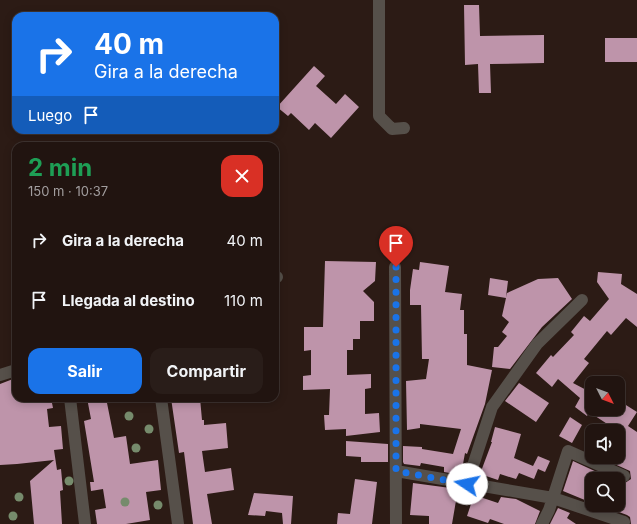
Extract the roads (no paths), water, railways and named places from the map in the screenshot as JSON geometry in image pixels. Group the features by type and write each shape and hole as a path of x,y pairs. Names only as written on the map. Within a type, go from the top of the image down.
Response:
{"street":[{"path":"379,0 379,116 392,129 404,128"},
{"path":"396,267 396,524"},
{"path":"467,484 492,407 537,344 582,300"},
{"path":"0,375 12,371"},
{"path":"70,402 85,524"},
{"path":"162,402 178,524"},
{"path":"542,524 549,510 568,451 615,472"},
{"path":"396,471 553,498 624,522"}]}
